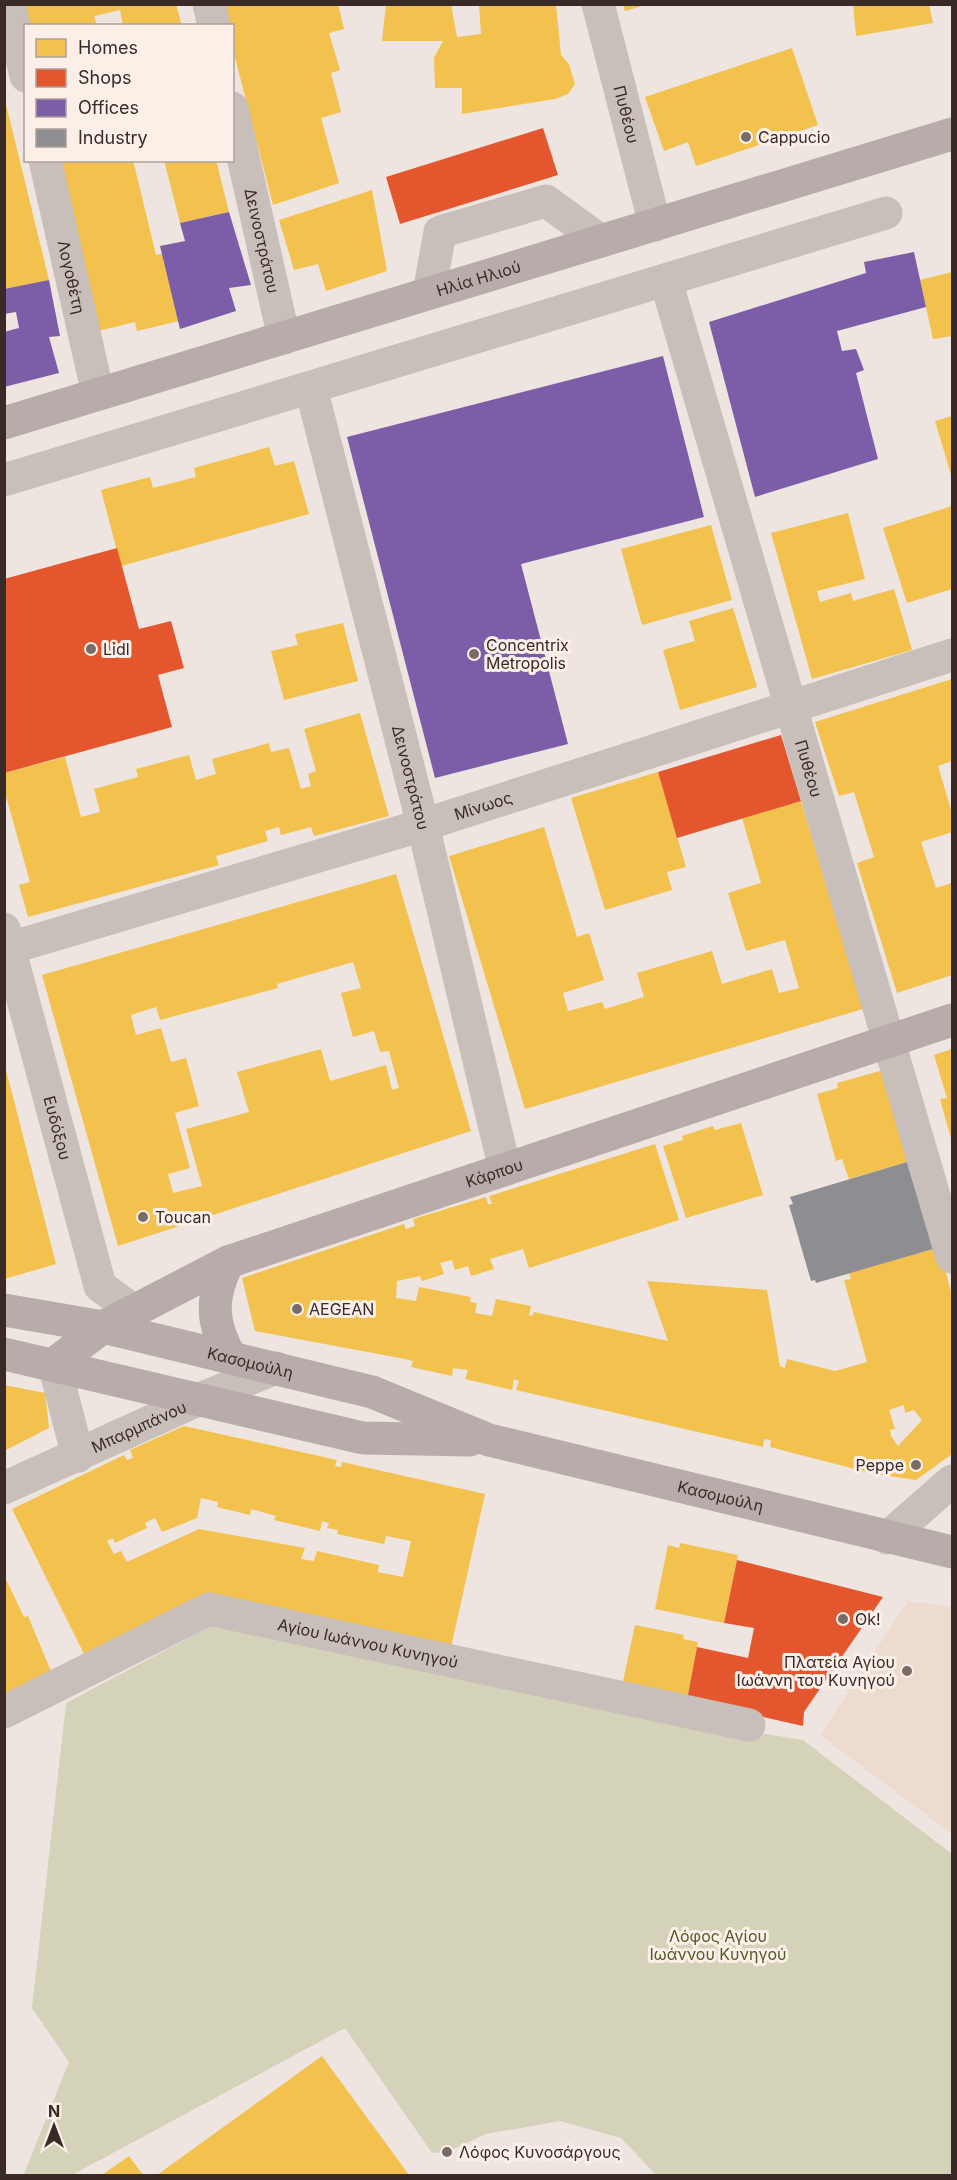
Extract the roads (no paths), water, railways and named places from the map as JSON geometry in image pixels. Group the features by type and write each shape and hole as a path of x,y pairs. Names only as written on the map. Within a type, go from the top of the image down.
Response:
{"main road":[{"name":"Ηλία Ηλιού","path":"4,423 952,134"},
{"name":"Κάρπου","path":"54,1365 103,1327 228,1262 952,1020"},
{"path":"228,1262 218,1283 214,1308 219,1337 231,1358"},
{"name":"Κασομούλη","path":"4,1310 103,1327 372,1392 489,1440 952,1552"},
{"name":"Κασομούλη","path":"4,1354 363,1438 489,1440"}],"street":[{"path":"9,4 24,67"},
{"path":"209,4 214,24"},
{"name":"Πυθέου","path":"598,4 656,225"},
{"name":"Δεινοστράτου","path":"234,117 284,338"},
{"name":"Λογοθέτη","path":"45,162 98,394"},
{"path":"429,293 440,232 546,201 602,241"},
{"path":"4,480 886,213"},
{"name":"Πυθέου","path":"666,280 952,1257"},
{"name":"Δεινοστράτου","path":"311,388 423,825 505,1170"},
{"name":"Μίνωος","path":"7,938 423,825 790,705 952,655"},
{"name":"Ευδόξου","path":"7,938 100,1286 134,1311"},
{"path":"54,1365 78,1456"},
{"name":"Μπαρμπάνου","path":"4,1488 200,1399 276,1368"},
{"path":"887,1538 952,1481"},
{"name":"Αγίου Ιωάννου Κυνηγού","path":"4,1712 209,1609 749,1725"}],"place":[{"name":"Cappucio","path":"746,137"},
{"name":"Lidl","path":"91,649"},
{"name":"Concentrix Metropolis","path":"474,654"},
{"name":"Toucan","path":"143,1217"},
{"name":"AEGEAN","path":"297,1309"},
{"name":"Peppe","path":"916,1465"},
{"name":"Ok!","path":"843,1619"},
{"name":"Πλατεία Αγίου Ιωάννη του Κυνηγού","path":"907,1671"},
{"name":"Λόφος Κυνοσάργους","path":"447,2152"}],"park label":[{"name":"Λόφος Αγίου Ιωάννου Κυνηγού","path":"718,1945"}]}
